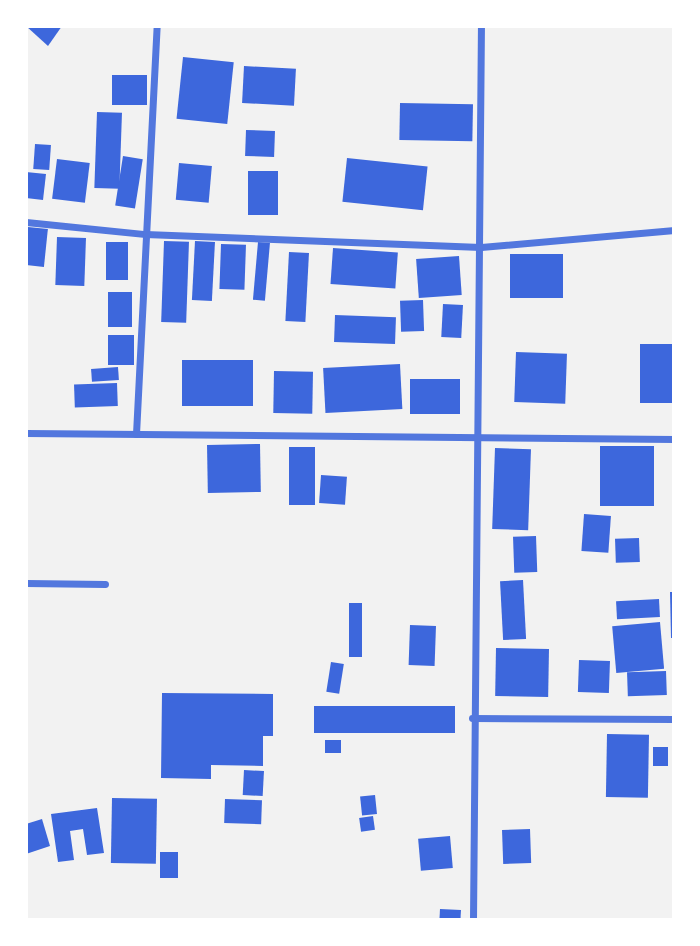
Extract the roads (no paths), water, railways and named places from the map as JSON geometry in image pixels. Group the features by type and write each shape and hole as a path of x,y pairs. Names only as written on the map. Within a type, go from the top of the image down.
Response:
{"street":[{"path":"136,434 157,26"},
{"path":"473,920 472,718 479,438 481,26"},
{"path":"26,222 145,234 481,247 674,230"},
{"path":"26,433 674,439"},
{"path":"26,583 105,584"},
{"path":"472,718 674,719"}]}
